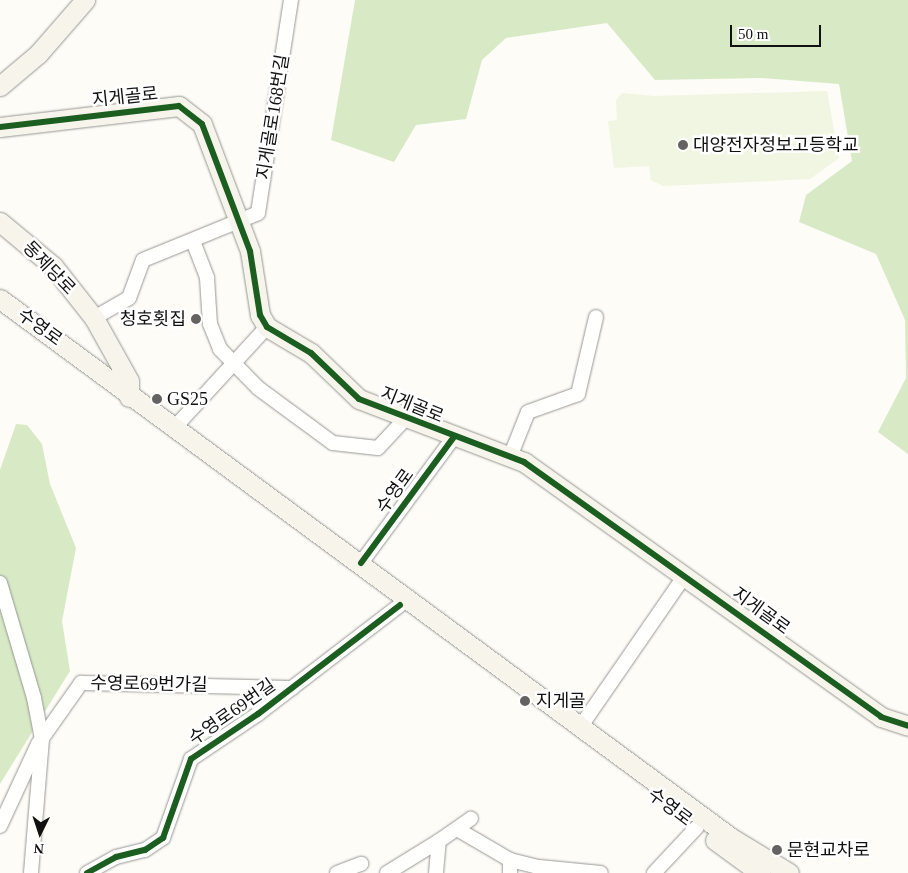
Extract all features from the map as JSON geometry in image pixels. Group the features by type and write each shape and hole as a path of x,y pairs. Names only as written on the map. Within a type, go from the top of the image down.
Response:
{"main road":[{"path":"0,86 38,54 85,0"},
{"name":"지게골로","path":"0,127 178,106 202,124 250,251 260,316 267,327 311,352 359,400 454,438 524,462 685,575 881,717 908,726"},
{"name":"동제당로","path":"0,222 53,266 94,318 129,380 129,398"},
{"name":"수영로","path":"0,299 400,605 760,873"},
{"name":"수영로","path":"0,313 129,398 176,426 730,837 789,873"}],"street":[{"name":"지게골로168번길","path":"239,222 258,213 291,0"},
{"path":"94,318 129,298 143,260 239,222"},
{"name":"지게골로","path":"193,241 207,278 210,324 220,349 258,388 333,443 378,448 404,419"},
{"path":"510,457 528,412 578,394 596,316"},
{"path":"176,426 267,327"},
{"name":"수영로","path":"361,563 454,438"},
{"path":"581,726 685,575"},
{"path":"0,583 34,698 42,739 32,873"},
{"name":"수영로69번길","path":"87,873 116,857 145,850 163,838 192,759 292,688 400,605"},
{"name":"수영로69번가길","path":"0,826 42,739 81,682 292,688"},
{"path":"387,872 439,841 471,819"},
{"path":"654,873 697,827"},
{"path":"456,829 510,866 600,873"},
{"path":"436,873 439,841"},
{"path":"337,873 361,864"}],"green space":[{"path":"355,0 908,0 908,454 878,432 906,378 905,320 876,254 799,222 806,195 852,161 839,84 761,78 655,80 607,23 506,38 482,60 466,119 416,125 394,162 331,140"},
{"path":"827,91 839,158 810,179 663,186 651,180 649,166 614,168 608,121 617,120 616,100 622,93 654,96"},
{"path":"16,424 27,425 42,444 50,484 76,548 62,621 70,671 0,784 0,470"}],"cycle path":[{"path":"0,127 179,106 202,124 250,251 260,315 267,327 311,353 359,399 524,462 881,717 908,726"},
{"path":"361,563 454,437"},
{"path":"87,873 116,857 145,850 163,838 191,759 258,714 400,605"}],"place":[{"name":"대양전자정보고등학교","path":"683,145"},
{"name":"청호횟집","path":"196,319"},
{"name":"GS25","path":"157,399"},
{"name":"지게골","path":"525,701"},
{"name":"문현교차로","path":"777,850"}]}
